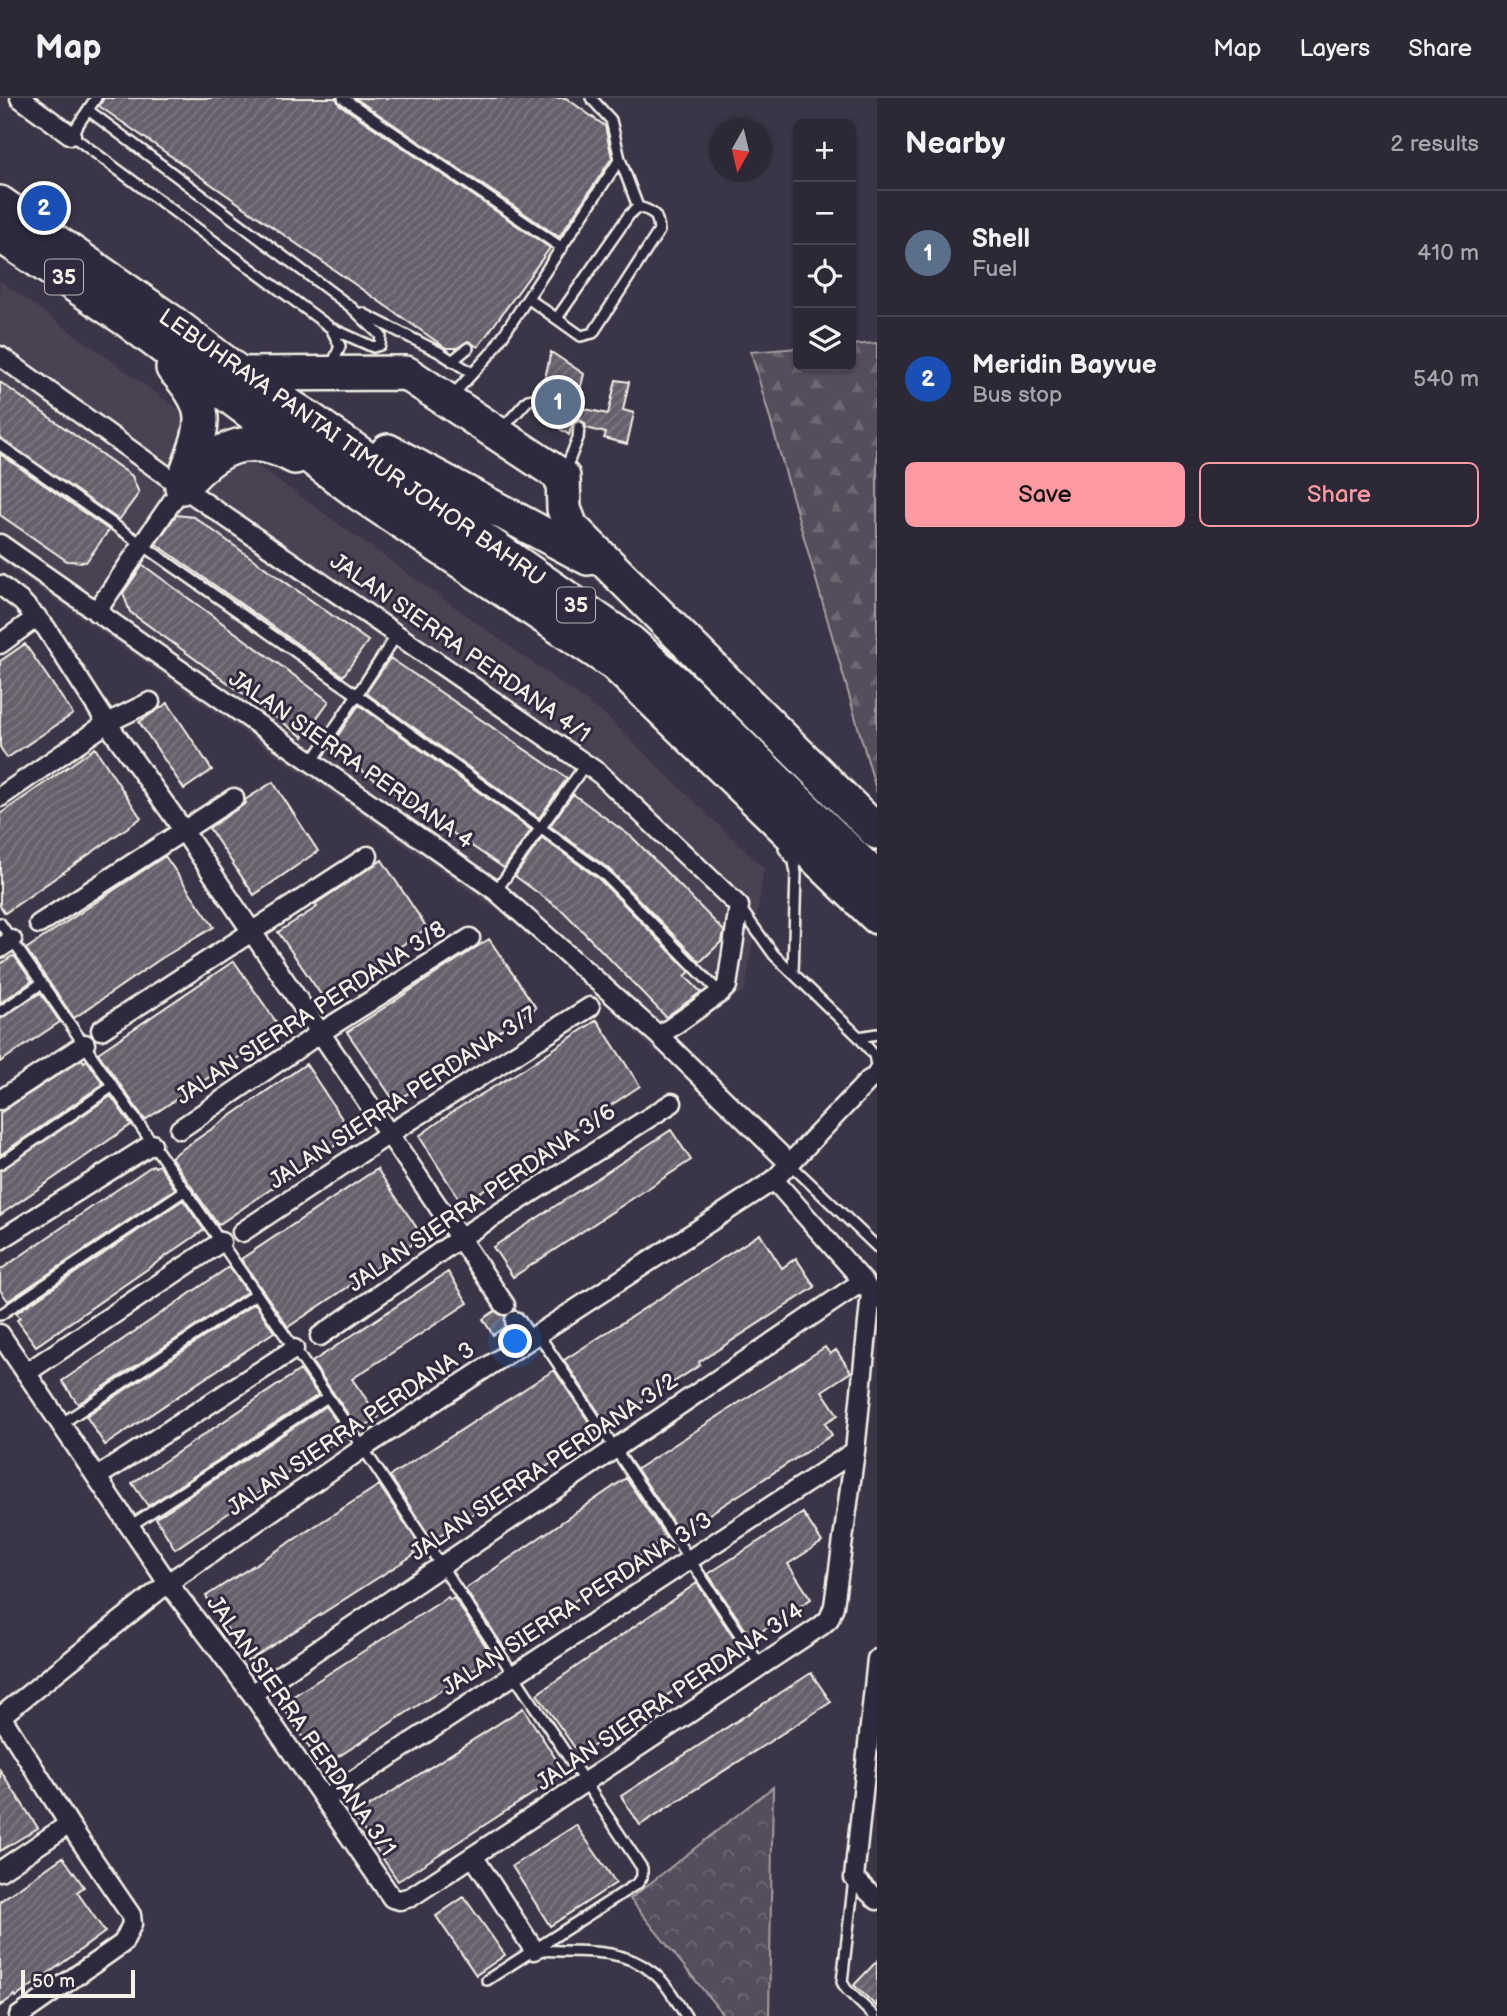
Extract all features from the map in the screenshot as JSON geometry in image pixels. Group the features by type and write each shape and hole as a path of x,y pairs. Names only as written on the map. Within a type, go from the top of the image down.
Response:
{"highway":[{"name":"LEBUHRAYA PANTAI TIMUR JOHOR BAHRU","path":"0,203 169,320 240,374 310,419 630,642 682,688 877,879"},
{"name":"LEBUHRAYA PANTAI TIMUR JOHOR BAHRU","path":"0,234 127,320 360,494 615,664 733,785 877,917"},
{"path":"127,320 189,384 199,402 202,425 182,486"},
{"path":"240,374 405,373 563,477 564,509 568,524 877,832"},
{"path":"240,374 536,528 618,575"},
{"path":"182,486 213,456 243,445 259,444 282,450 360,494"}],"street":[{"path":"29,101 71,135"},
{"name":"JALAN SIERRA PERDANA 4/1","path":"0,356 616,788 739,906"},
{"path":"96,611 182,486"},
{"name":"JALAN SIERRA PERDANA 4","path":"0,544 496,891 659,1036 790,1164"},
{"path":"0,585 22,602 46,628 107,723 184,831 505,1305"},
{"path":"0,644 37,617"},
{"path":"0,797 107,723 150,702"},
{"path":"40,924 234,798"},
{"path":"101,1030 368,856"},
{"path":"659,1036 719,993 729,981 739,906"},
{"name":"JALAN SIERRA PERDANA 3/8","path":"180,1129 320,1032 470,938"},
{"name":"JALAN SIERRA PERDANA 3/7","path":"242,1232 389,1134 590,1007"},
{"path":"0,1100 85,1044"},
{"name":"JALAN SIERRA PERDANA 3","path":"0,1716 169,1583 363,1448 774,1180 873,1078"},
{"name":"JALAN SIERRA PERDANA 3/6","path":"320,1336 460,1238 672,1102"},
{"path":"0,1240 152,1144"},
{"path":"774,1180 863,1281"},
{"path":"26,1373 221,1242"},
{"name":"JALAN SIERRA PERDANA 3/2","path":"251,1694 863,1281"},
{"name":"JALAN SIERRA PERDANA 3/4","path":"392,1898 400,1900 411,1896 586,1783 828,1619 834,1606 871,1304 871,1293 863,1281"},
{"path":"515,1321 533,1337"},
{"name":"JALAN SIERRA PERDANA 3/1","path":"0,1334 169,1583 251,1694 392,1898"},
{"path":"97,1477 294,1349"},
{"name":"JALAN SIERRA PERDANA 3/3","path":"325,1799 855,1451"},
{"path":"877,1659 871,1781 855,1878 877,1900"},
{"path":"0,1716 69,1825 131,1915 130,1931 124,1943 19,2016"},
{"path":"0,1871 69,1825"},
{"path":"473,1856 534,1950"}],"lane":[{"path":"88,110 351,307 381,336 380,345 373,347 331,328 71,135 96,98"},
{"path":"343,98 562,248"},
{"path":"591,98 611,120 638,207"},
{"path":"448,401 492,352 621,159"},
{"path":"528,299 581,336 593,332 659,231 658,218 651,210 638,207"},
{"path":"557,318 629,215 638,207"},
{"path":"351,307 472,373"},
{"path":"327,373 335,362 340,346 331,328"},
{"path":"452,361 468,348"},
{"path":"498,434 528,400 541,398"},
{"path":"563,477 578,439 579,427"},
{"path":"0,445 357,695 604,874 719,993"},
{"path":"312,762 397,635"},
{"path":"496,891 585,765"},
{"path":"781,846 790,855 795,868 793,973"},
{"path":"739,906 774,955 859,1037 874,1055 876,1061 873,1078"},
{"path":"0,923 6,944 42,983 85,1044 326,1398 363,1448 642,1868 642,1877 638,1883 487,1980"},
{"path":"0,1013 42,983"},
{"path":"859,1037 877,1034"},
{"path":"0,1164 113,1086"},
{"path":"790,1164 877,1247"},
{"path":"0,1315 184,1191"},
{"path":"61,1424 256,1294"},
{"path":"533,1337 615,1448 761,1666"},
{"path":"130,1526 326,1398"},
{"path":"855,1878 842,1982 874,2016"},
{"path":"534,1950 593,1951 611,1953 634,1961 653,1972 671,1992 686,2016"}],"shaded area":[{"path":"0,281 605,715 764,869 745,990 656,1053 538,939 0,561"}],"green space":[{"path":"877,343 877,793 751,352 793,348 793,371 856,371 856,345"},
{"path":"773,1787 769,2016 724,2016 630,1899"}],"building":[{"path":"104,98 336,98 339,104 550,248 478,347 468,341 457,348 446,348 99,106"},
{"path":"355,98 566,98 605,126 612,158 559,237"},
{"path":"551,352 584,374 576,407 608,414 616,380 629,382 623,410 634,413 627,444 604,438 606,433 586,428 585,423 580,420 572,425 569,435 537,413 539,405 548,400 547,394 542,391"},
{"path":"0,382 132,476 139,493 119,520 0,438"},
{"path":"0,454 109,530 86,562 67,561 0,515"},
{"path":"176,515 194,517 368,641 343,676 156,544"},
{"path":"143,565 329,701 303,737 130,612 123,593"},
{"path":"25,644 73,714 7,758 0,747 0,661"},
{"path":"390,658 567,778 539,818 366,693"},
{"path":"168,703 212,770 184,789 139,722"},
{"path":"359,705 531,830 504,868 329,748"},
{"path":"95,748 141,818 5,913 0,906 0,814"},
{"path":"273,782 318,851 254,895 209,828"},
{"path":"573,794 633,838 724,931 722,941 700,962 609,869 550,826"},
{"path":"542,838 599,879 690,972 685,976 701,992 666,1017 564,912 515,876"},
{"path":"165,856 214,927 162,958 74,1018 26,949"},
{"path":"382,860 427,928 324,999 278,932"},
{"path":"489,939 536,1008 460,1055 462,1057 395,1102 347,1032"},
{"path":"12,956 32,981 0,1003 0,964"},
{"path":"234,961 281,1029 145,1120 98,1053"},
{"path":"40,993 60,1022 0,1062 0,1019"},
{"path":"597,1020 640,1086 462,1204 419,1136 455,1110"},
{"path":"82,1059 84,1062 87,1060 103,1084 0,1155 0,1113"},
{"path":"306,1064 352,1134 218,1225 171,1157"},
{"path":"111,1096 131,1125 0,1215 0,1171"},
{"path":"671,1130 691,1160 513,1277 493,1247"},
{"path":"153,1165 159,1165 175,1189 8,1301 0,1290 0,1270"},
{"path":"377,1169 423,1237 288,1327 241,1259"},
{"path":"183,1200 204,1230 36,1346 17,1320 20,1318 16,1313"},
{"path":"760,1234 782,1268 796,1258 815,1287 607,1425 564,1360"},
{"path":"229,1267 247,1292 78,1404 62,1381"},
{"path":"448,1272 468,1303 352,1379 379,1417 359,1430 312,1362"},
{"path":"255,1303 274,1332 105,1445 86,1416"},
{"path":"495,1311 505,1316 505,1327 493,1335 483,1319"},
{"path":"825,1347 830,1354 836,1350 851,1372 822,1391 838,1415 825,1423 832,1435 680,1533 637,1469"},
{"path":"300,1370 318,1395 148,1506 132,1483"},
{"path":"554,1370 597,1434 432,1540 390,1476"},
{"path":"326,1406 345,1435 175,1549 156,1518"},
{"path":"626,1478 666,1538 505,1649 465,1589"},
{"path":"379,1485 421,1547 415,1554 248,1661 206,1596"},
{"path":"803,1513 822,1542 788,1564 811,1599 751,1638 708,1574"},
{"path":"697,1583 739,1646 580,1755 537,1694"},
{"path":"448,1597 450,1600 454,1598 493,1657 322,1767 281,1704"},
{"path":"811,1673 831,1702 640,1825 621,1796"},
{"path":"523,1708 565,1773 398,1881 354,1816"},
{"path":"0,1770 38,1828 0,1851"},
{"path":"576,1825 616,1883 550,1926 512,1866"},
{"path":"63,1857 84,1887 77,1892 105,1932 0,2006 0,1901"},
{"path":"464,1897 505,1955 476,1975 436,1916"},
{"path":"877,1961 877,2007 854,1985"}],"place":[{"name":"Meridin Bayvue","path":"44,208"},
{"name":"Shell","path":"558,402"}]}
